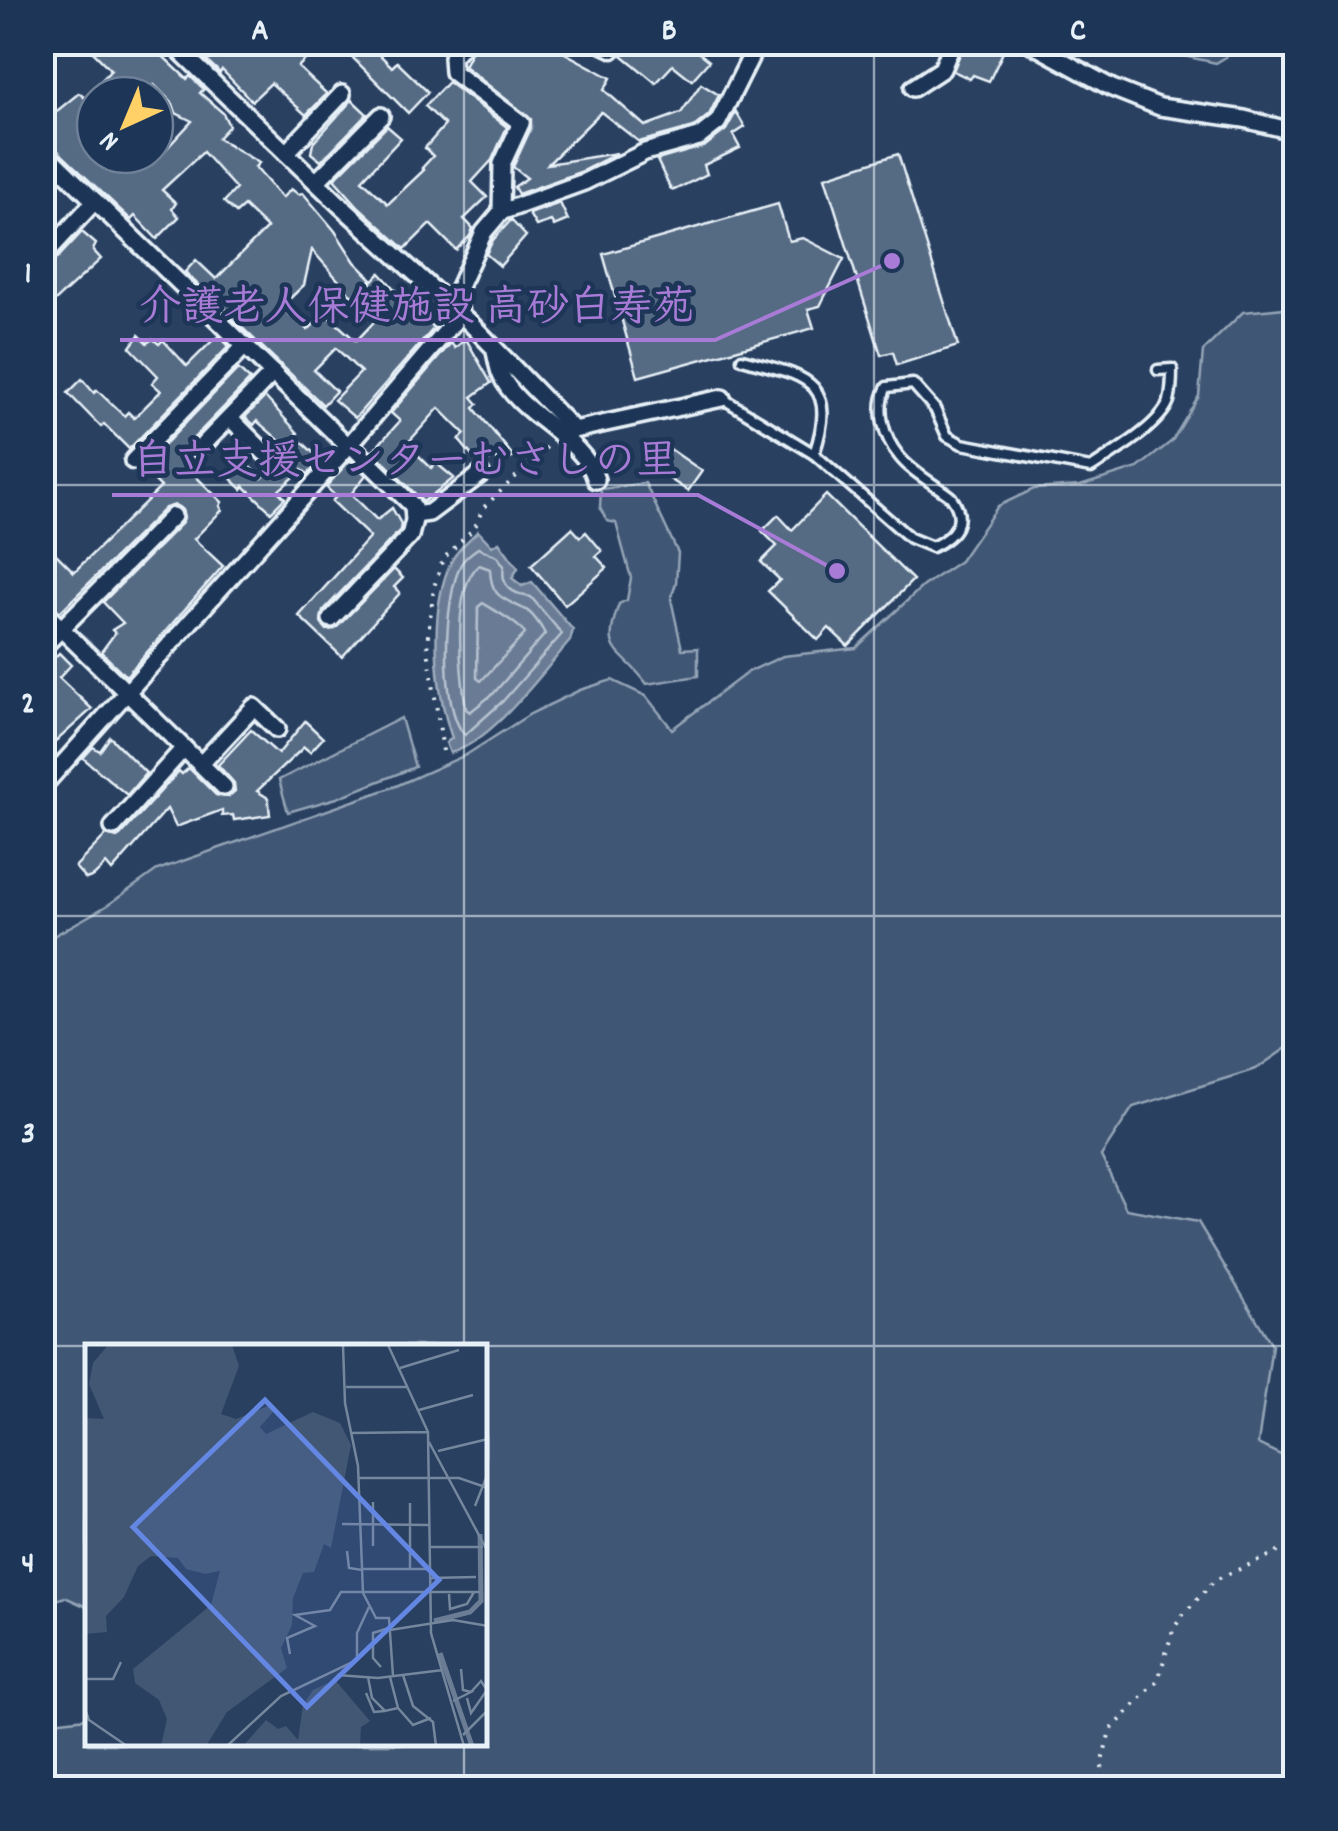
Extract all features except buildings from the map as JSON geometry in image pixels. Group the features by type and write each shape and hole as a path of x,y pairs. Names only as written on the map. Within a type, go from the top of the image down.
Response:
{"street":[{"path":"171,42 494,348 574,430 722,398"},
{"path":"465,42 452,57 454,72 521,123 502,164 501,212"},
{"path":"42,786 349,445 459,316 459,286 484,232 501,212 584,182 645,152 699,137 718,122 758,42"},
{"path":"913,88 942,68 952,42"},
{"path":"1031,43 1112,88 1160,108 1244,119 1296,132"},
{"path":"286,153 342,94"},
{"path":"316,182 382,116"},
{"path":"44,154 413,506 410,536 331,619"},
{"path":"42,258 95,201"},
{"path":"132,461 244,346"},
{"path":"494,348 502,378 592,466 596,480"},
{"path":"199,450 273,374"},
{"path":"230,418 265,453"},
{"path":"414,515 429,513 481,474"},
{"path":"42,648 172,516"},
{"path":"42,610 224,787"},
{"path":"201,764 254,707 277,729"},
{"path":"113,827 184,748"}],"lane":[{"path":"590,42 613,53 625,42"},
{"path":"742,359 804,377 815,386 824,425 814,454"},
{"path":"722,398 814,454 910,538 932,547 957,530 958,505 899,457 880,415 886,387 913,384 935,409 947,436 962,444 1091,468 1164,411 1170,397 1172,369 1158,370"}],"path":[{"path":"442,751 427,644 434,587 444,559 475,526 483,508 561,435"},
{"path":"1111,1788 1101,1765 1110,1730 1158,1680 1173,1630 1182,1616 1215,1580 1296,1544"}],"shaded area":[{"path":"1123,43 1249,43 1216,63"},
{"path":"1295,307 1295,1042 1256,1069 1133,1107 1101,1156 1126,1209 1198,1222 1272,1345 1258,1444 1295,1462 1295,1788 43,1788 43,1723 85,1718 85,1746 488,1746 488,1344 85,1344 85,1606 65,1597 43,1604 43,942 108,905 157,870 396,786 466,755 530,714 580,690 612,680 646,696 672,729 748,672 783,656 856,648 923,586 960,561 998,506 1034,489 1080,486 1138,468 1172,441 1199,396 1203,351 1243,312"},
{"path":"645,483 678,553 671,599 682,649 698,648 698,676 647,684 612,642 619,604 627,600 631,578 616,523 607,521 600,508 601,489"},
{"path":"401,718 415,767 337,798 288,812 279,780"}],"water":[{"path":"478,531 492,546 499,542 518,568 512,578 522,586 532,582 573,630 570,641 499,721 450,753 446,743 452,738 438,673 439,601 452,560"}],"place":[{"name":"介護老人保健施設 高砂白寿苑","path":"892,261"},
{"name":"自立支援センターむさしの里","path":"837,571"}]}
